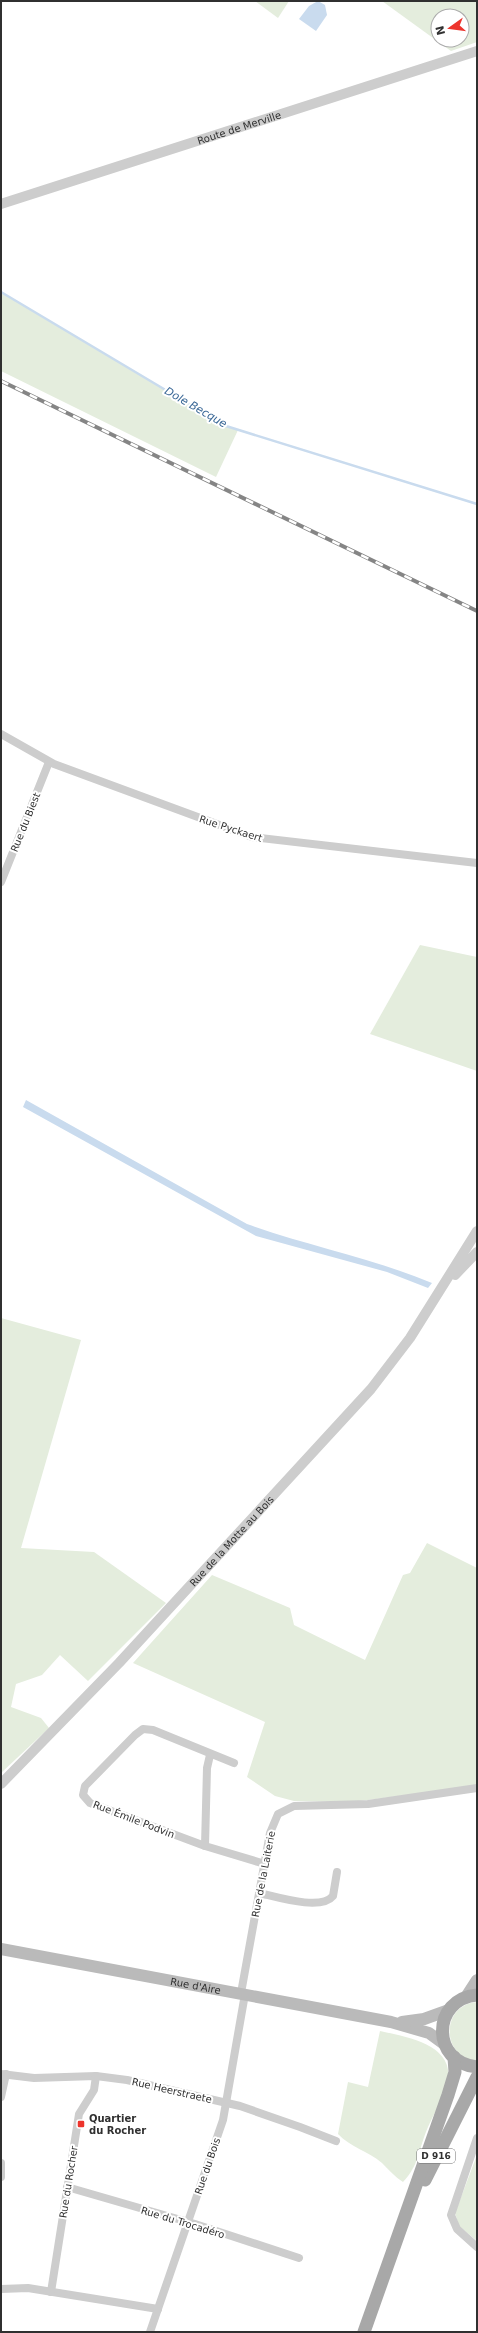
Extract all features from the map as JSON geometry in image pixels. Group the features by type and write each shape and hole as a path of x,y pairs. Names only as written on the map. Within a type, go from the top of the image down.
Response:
{"main road":[{"name":"Rue d'Aire","path":"1,1949 391,2022 429,2033 444,2044"},
{"path":"477,1980 472,1996 458,2001 449,2010 442,2026 444,2044 454,2057 465,2064 477,2067"},
{"name":"Rue d'Aire","path":"391,2022 424,2019 449,2010"},
{"name":"D 916","path":"364,2332 452,2082 455,2069 454,2057"},
{"name":"D 916","path":"399,2236 418,2192 477,2077"}],"street":[{"name":"Route de Merville","path":"1,204 477,51"},
{"name":"Rue Pyckaert","path":"1,734 50,762 252,836 477,863"},
{"name":"Rue du Biest","path":"2,879 50,762"},
{"name":"Rue de la Motte au Bois","path":"1,1784 124,1658 359,1402 406,1343 445,1285 477,1231"},
{"name":"Rue de la Motte au Bois","path":"445,1285 477,1252"},
{"name":"Rue Émile Podvin","path":"234,1763 210,1755 153,1730 143,1730 135,1735 86,1786 83,1792 84,1797 90,1803 205,1846 265,1864"},
{"path":"205,1846 207,1768 210,1755"},
{"name":"Rue de la Laiterie","path":"243,1994 265,1864 274,1822 278,1814 289,1807 309,1805 368,1804 477,1788"},
{"path":"260,1894 311,1903 322,1903 333,1896 337,1872"},
{"name":"Rue du Bois","path":"150,2332 222,2124 243,1994"},
{"path":"1,2097 3,2074"},
{"name":"Rue Heerstraete","path":"3,2074 40,2078 96,2076 127,2080 226,2103 294,2124 336,2142"},
{"name":"Rue du Rocher","path":"51,2292 79,2114 94,2090 96,2076"},
{"path":"477,2138 451,2215 457,2230 477,2247"},
{"path":"1,2163 1,2177"},
{"name":"Rue du Trocadéro","path":"67,2187 188,2222 299,2258"},
{"path":"1,2289 23,2288 158,2309"}],"green space":[{"path":"255,1 289,1 278,18"},
{"path":"382,1 477,1 477,42 470,44 470,8 430,8 430,36"},
{"path":"447,48 460,48 451,51"},
{"path":"1,292 226,426 238,430 216,477 1,371"},
{"path":"420,945 477,957 477,1071 370,1034"},
{"path":"1,1318 81,1340 21,1548 94,1552 166,1603 88,1681 60,1655 42,1675 16,1684 11,1707 41,1718 49,1728 1,1773"},
{"path":"427,1543 477,1568 477,1786 352,1802 294,1801 275,1796 247,1777 265,1722 133,1663 212,1575 290,1608 294,1625 365,1660 403,1575 410,1573"},
{"path":"477,2002 477,2061 465,2058 457,2051 451,2042 450,2032 451,2021 456,2012 465,2005"},
{"path":"380,2031 419,2041 430,2047 440,2054 446,2064 448,2076 445,2091 428,2127 416,2163 403,2182 377,2159 348,2142 338,2134 348,2082 368,2087"},
{"path":"477,2155 477,2241 459,2226 455,2213"}],"water":[{"path":"318,1 325,5 327,15 316,31 299,19 309,6"},
{"path":"26,1100 247,1224 386,1266 432,1283 428,1288 387,1272 256,1236 23,1107"}],"waterway":[{"name":"Dole Becque","path":"1,292 226,426 477,504"}],"railway":[{"path":"1,381 477,611"}],"place":[{"name":"Quartier du Rocher","path":"81,2124"}]}
